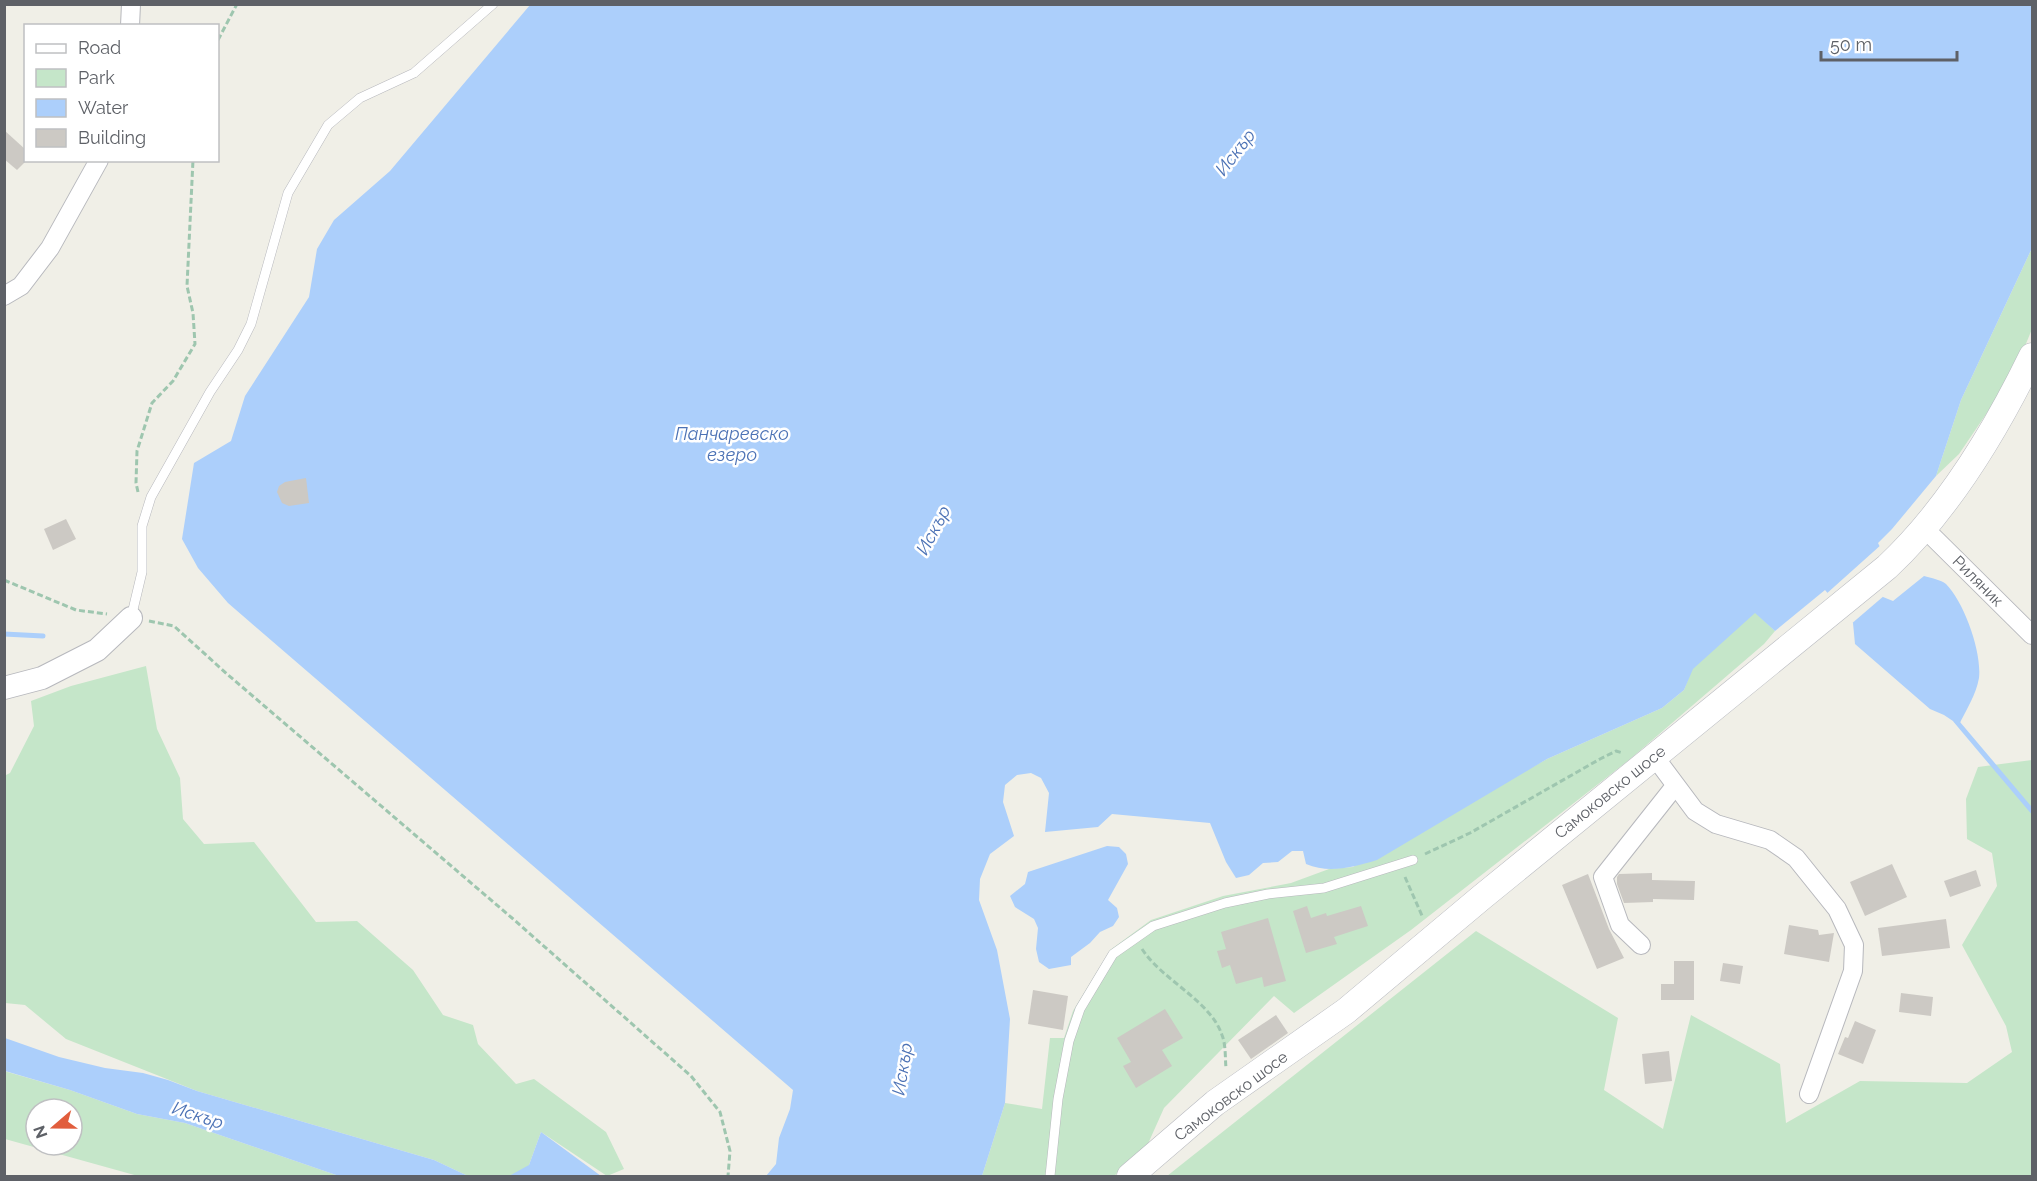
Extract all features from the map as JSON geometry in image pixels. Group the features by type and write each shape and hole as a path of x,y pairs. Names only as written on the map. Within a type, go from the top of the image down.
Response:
{"main road":[{"name":"Самоковско шосе","path":"1130,1176 1228,1094 1346,1011 1432,938 1887,567 1924,528 1973,462 2017,387 2032,356"}],"street":[{"path":"130,24 131,4"},
{"path":"4,296 21,286 50,248 98,162"},
{"name":"Риляник","path":"1924,528 2032,634"},
{"path":"4,688 42,678 97,650 131,618"},
{"path":"1654,756 1695,811 1716,824 1770,840 1796,858 1837,909 1854,945 1852,971 1809,1094"},
{"path":"1641,945 1620,925 1603,877 1675,786"}],"lane":[{"path":"131,618 142,572 144,521 150,497 210,392 238,350 250,324 288,193 328,125 360,98 414,74 493,4"},
{"path":"1050,1176 1058,1099 1069,1041 1080,1009 1113,954 1153,926 1225,903 1268,894 1324,888 1413,860"}],"path":[{"path":"219,38 237,4"},
{"path":"144,521 136,483 137,451 152,403 173,381 195,344 193,313 187,286 193,162"},
{"path":"4,580 76,610 174,626 691,1076 720,1112 730,1151 728,1176"},
{"path":"1413,860 1470,833 1600,759"},
{"path":"1400,865 1432,938"},
{"path":"1136,938 1149,960 1212,1017 1223,1035 1228,1094"}],"green space":[{"path":"2032,248 2032,329 2014,373 1959,454 1936,476 1961,400"},
{"path":"1755,612 1775,631 1764,644 1629,760 1411,930 1294,1013 1274,996 1164,1108 1147,1146 1114,1176 982,1176 1005,1103 1042,1109 1050,1038 1064,1038 1073,1011 1110,950 1151,920 1223,896 1291,883 1329,869 1353,867 1547,759 1662,708 1684,690 1692,669"},
{"path":"146,666 157,729 180,778 183,819 204,844 254,842 316,922 357,921 413,970 443,1015 473,1025 478,1044 516,1084 534,1079 606,1132 624,1169 607,1176 541,1132 525,1176 468,1176 434,1160 197,1091 66,1039 25,1005 5,1003 4,776 10,773 34,726 31,701 71,686"},
{"path":"2032,760 2032,1176 1167,1176 1476,931 1618,1018 1604,1090 1663,1129 1691,1015 1780,1064 1786,1123 1860,1081 1967,1083 2012,1052 2006,1026 1962,945 1997,886 1992,853 1967,839 1966,799 1978,767"},
{"path":"4,1071 70,1090 137,1114 185,1123 339,1176 138,1176 70,1157 84,1157 84,1097 24,1097 24,1144 5,1139"}],"water":[{"name":"Панчаревско езеро","path":"530,5 2032,5 2032,248 1961,400 1936,476 1878,543 1883,597 1893,601 1924,576 1946,584 1965,615 1978,655 1979,678 1959,725 1930,709 1855,644 1853,623 1825,590 1775,631 1755,613 1693,669 1684,690 1662,708 1547,759 1377,860 1359,865 1324,869 1306,864 1303,851 1292,851 1278,862 1263,863 1249,875 1236,878 1226,862 1210,823 1112,814 1098,827 1045,832 1049,793 1041,778 1031,773 1017,775 1005,785 1003,802 1014,836 990,854 980,879 979,900 997,950 1010,1019 1005,1103 982,1176 766,1176 776,1164 779,1138 790,1109 793,1090 228,603 198,568 182,539 194,463 231,441 245,396 309,297 317,249 334,220 390,171"},
{"path":"1107,846 1119,847 1126,854 1128,864 1108,900 1117,908 1119,917 1113,926 1100,932 1090,943 1071,957 1071,965 1049,969 1039,962 1036,949 1038,928 1034,919 1015,907 1010,896 1025,884 1028,872"},
{"name":"Искър","path":"5,1038 59,1057 168,1080 197,1091 434,1160 468,1176 339,1176 185,1123 137,1114 70,1090 5,1071"},
{"path":"541,1132 601,1176 509,1176 529,1165"}],"pier":[{"path":"1882,544 1885,595 1850,625 1825,595"}],"building":[{"path":"4,130 24,148 25,162 17,170 4,159"},
{"path":"306,478 309,503 289,506 282,503 277,492 279,486 285,482"},
{"path":"66,519 76,539 53,550 44,529"},
{"path":"1892,864 1907,897 1865,916 1850,882"},
{"path":"1976,870 1981,886 1950,897 1944,881"},
{"path":"1652,873 1652,880 1695,881 1694,900 1653,899 1653,902 1624,903 1617,884 1619,874"},
{"path":"1588,874 1609,929 1624,958 1597,969 1562,885"},
{"path":"1307,906 1311,918 1361,906 1368,926 1334,937 1337,944 1306,953 1293,911"},
{"path":"1268,918 1286,981 1264,987 1262,977 1236,984 1230,965 1222,968 1217,951 1226,949 1221,932"},
{"path":"1946,919 1950,948 1882,956 1878,928"},
{"path":"1789,925 1818,930 1819,935 1834,933 1829,962 1784,954"},
{"path":"1674,961 1694,961 1694,1000 1661,1000 1661,984 1674,984"},
{"path":"1723,963 1743,966 1740,984 1720,981"},
{"path":"1033,990 1068,996 1063,1030 1028,1024"},
{"path":"1901,993 1933,997 1931,1016 1899,1012"},
{"path":"1165,1009 1183,1038 1162,1050 1172,1066 1136,1088 1123,1066 1131,1062 1117,1038"},
{"path":"1276,1015 1288,1033 1251,1059 1238,1040"},
{"path":"1855,1021 1876,1030 1863,1064 1838,1054"},
{"path":"1669,1051 1672,1081 1645,1084 1642,1054"}],"waterway":[{"path":"4,634 43,636"},
{"path":"1956,721 2032,811"}]}
